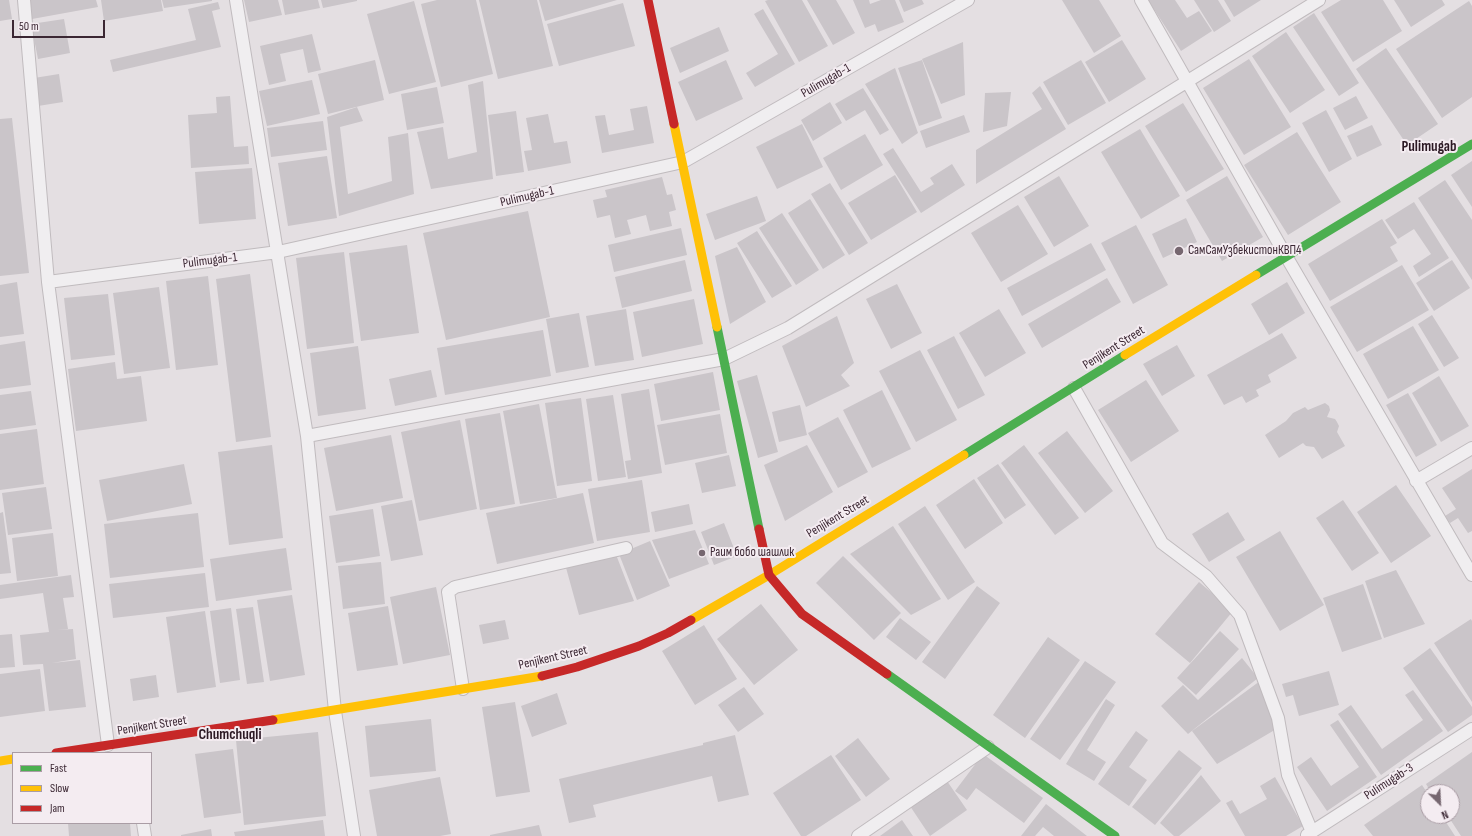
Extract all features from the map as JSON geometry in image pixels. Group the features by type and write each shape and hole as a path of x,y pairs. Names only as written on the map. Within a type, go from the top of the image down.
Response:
{"main road":[{"path":"648,0 769,575 802,614 1115,836"},
{"name":"Penjikent Street","path":"62,752 108,745 132,748 335,711 544,676 584,665 639,646 668,633 769,575 1286,256 1472,144"},
{"path":"0,761 12,759"}],"street":[{"path":"24,0 48,282 108,745"},
{"path":"236,0 278,252 306,436 335,711 354,836"},
{"name":"Pulimugab-1","path":"48,282 278,252 683,162 968,0"},
{"path":"1141,0 1188,80 1286,256 1472,575"},
{"path":"306,436 724,359 788,328 1319,0"},
{"path":"1074,388 1162,543 1206,576 1240,615 1278,718 1288,775 1309,834"},
{"path":"1416,481 1472,448"},
{"path":"463,689 448,592 455,588 626,548"},
{"name":"Pulimugab-3","path":"1309,834 1472,729"},
{"path":"858,836 988,747"},
{"path":"143,824 145,836"}],"building":[{"path":"0,0 9,0 12,19 0,21"},
{"path":"29,0 96,0 98,7 32,19"},
{"path":"101,0 161,0 163,11 104,21"},
{"path":"162,0 212,0 212,1 164,8"},
{"path":"244,0 278,0 282,15 249,22"},
{"path":"282,0 318,0 320,8 285,15"},
{"path":"321,0 357,0 357,1 323,8"},
{"path":"437,0 476,0 493,74 441,87 421,4"},
{"path":"479,0 537,0 553,66 498,79"},
{"path":"539,0 617,0 545,21"},
{"path":"802,0 828,46 799,62 765,1"},
{"path":"807,0 836,0 855,33 833,45"},
{"path":"853,0 869,0 870,4 881,0 895,0 904,22 878,32 875,24 865,28"},
{"path":"899,0 922,0 924,4 904,12"},
{"path":"1062,0 1099,0 1121,36 1094,53"},
{"path":"1148,0 1175,0 1187,18 1199,11 1212,31 1181,51"},
{"path":"1194,0 1218,0 1231,21 1214,32"},
{"path":"1224,0 1261,0 1234,17"},
{"path":"1341,0 1383,0 1402,31 1353,62 1321,12"},
{"path":"1394,0 1442,0 1445,5 1411,27"},
{"path":"414,1 436,82 389,94 367,14"},
{"path":"1469,1 1472,6 1472,97 1442,118 1396,49"},
{"path":"218,2 220,9 212,11 221,47 113,72 110,60 196,40 188,9"},
{"path":"623,3 635,46 559,66 547,24"},
{"path":"763,9 795,64 755,87 746,73 778,54 754,14"},
{"path":"1314,13 1359,83 1339,96 1293,27"},
{"path":"64,19 70,53 38,59 31,24"},
{"path":"719,27 729,51 680,73 670,48"},
{"path":"1286,32 1325,90 1290,113 1252,56"},
{"path":"312,34 321,70 308,73 303,49 280,54 286,81 269,85 260,46"},
{"path":"1122,40 1146,79 1109,102 1085,62"},
{"path":"963,42 965,95 941,104 922,59"},
{"path":"1386,48 1438,124 1407,145 1356,69"},
{"path":"1249,59 1291,127 1244,155 1203,88"},
{"path":"375,60 384,100 328,114 318,74"},
{"path":"726,60 743,99 696,121 678,82"},
{"path":"922,60 942,118 919,126 898,68"},
{"path":"1081,60 1106,103 1068,125 1043,82"},
{"path":"895,68 918,133 902,144 865,84"},
{"path":"59,74 63,102 38,106 34,78"},
{"path":"312,80 320,114 267,126 259,91"},
{"path":"483,81 493,179 431,189 417,132 443,127 448,159 477,152 468,85"},
{"path":"1040,86 1066,129 976,184 976,150 1042,109 1032,93"},
{"path":"437,87 444,123 407,130 401,94"},
{"path":"863,88 889,130 880,135 865,110 846,121 835,104"},
{"path":"1011,92 1007,126 983,132 985,93"},
{"path":"230,96 234,147 248,146 249,164 191,168 188,115 217,113 216,97"},
{"path":"1356,96 1368,118 1345,130 1333,108"},
{"path":"830,102 842,123 813,141 801,120"},
{"path":"1183,103 1224,169 1186,192 1145,126"},
{"path":"647,106 654,143 602,153 595,116 605,115 609,135 634,130 630,109"},
{"path":"357,107 363,121 340,127 348,194 392,181 388,137 408,133 414,194 339,216 327,117"},
{"path":"1326,110 1352,159 1329,172 1302,123"},
{"path":"516,111 524,172 496,176 488,115"},
{"path":"548,114 554,143 567,141 571,163 528,171 524,151 532,150 526,118"},
{"path":"964,115 970,132 926,148 920,131"},
{"path":"12,118 29,273 0,276 0,119"},
{"path":"323,121 327,150 271,157 267,128"},
{"path":"802,124 823,167 777,189 756,147"},
{"path":"1372,125 1382,145 1357,157 1347,136"},
{"path":"1140,129 1180,196 1141,219 1101,152"},
{"path":"1297,132 1341,202 1288,235 1244,165"},
{"path":"865,134 883,165 841,190 823,158"},
{"path":"893,148 921,192 934,184 930,178 952,164 965,185 921,213 883,154"},
{"path":"327,156 337,218 288,226 278,163"},
{"path":"1472,161 1472,207 1451,175"},
{"path":"252,168 256,219 199,224 195,172"},
{"path":"895,175 917,212 871,240 848,203"},
{"path":"1059,176 1089,226 1054,247 1024,197"},
{"path":"1227,176 1263,237 1222,261 1186,200"},
{"path":"662,177 667,195 672,194 676,210 669,212 672,226 650,231 646,215 627,220 631,234 615,238 610,215 597,218 593,200 607,197 605,190"},
{"path":"1445,180 1472,220 1472,280 1418,198"},
{"path":"830,183 868,243 849,255 811,194"},
{"path":"757,196 766,221 715,240 706,214"},
{"path":"810,199 845,255 823,269 788,213"},
{"path":"1414,202 1449,258 1419,277 1413,266 1431,254 1414,229 1398,239 1385,220"},
{"path":"1018,205 1048,254 1001,282 971,233"},
{"path":"528,211 550,317 446,340 423,233"},
{"path":"782,213 819,270 796,285 759,228"},
{"path":"1186,218 1197,242 1163,258 1152,234"},
{"path":"1382,219 1397,243 1390,247 1398,261 1330,301 1308,264"},
{"path":"1136,225 1168,285 1133,304 1101,243"},
{"path":"681,228 687,255 614,272 608,245"},
{"path":"757,231 792,286 772,298 737,243"},
{"path":"1091,243 1106,270 1022,316 1007,288"},
{"path":"407,245 419,333 361,341 349,253"},
{"path":"737,247 766,302 730,324 715,256"},
{"path":"344,252 354,343 307,349 296,258"},
{"path":"685,260 692,291 622,308 615,277"},
{"path":"1452,260 1470,288 1434,311 1416,283"},
{"path":"1402,265 1429,310 1357,352 1330,307"},
{"path":"250,274 271,437 236,442 216,279"},
{"path":"208,276 218,365 176,370 166,281"},
{"path":"1107,278 1121,302 1042,348 1028,324"},
{"path":"17,282 24,334 0,337 0,285"},
{"path":"1287,282 1305,313 1269,335 1251,304"},
{"path":"897,284 922,333 891,349 866,299"},
{"path":"159,287 170,368 124,374 113,293"},
{"path":"108,294 115,355 71,360 64,298"},
{"path":"694,299 703,344 642,357 633,312"},
{"path":"626,309 634,360 595,366 586,316"},
{"path":"999,309 1026,353 985,377 959,333"},
{"path":"579,313 589,367 556,373 546,319"},
{"path":"1432,315 1459,358 1444,367 1418,324"},
{"path":"837,316 854,363 841,375 850,386 806,407 782,346"},
{"path":"1413,326 1439,370 1388,399 1363,354"},
{"path":"543,330 551,376 445,395 437,348"},
{"path":"1282,333 1297,358 1268,375 1271,382 1256,390 1259,396 1246,403 1242,396 1224,405 1207,375"},
{"path":"954,336 985,395 958,409 927,350"},
{"path":"25,341 31,385 0,389 0,345"},
{"path":"1177,345 1195,376 1162,396 1143,364"},
{"path":"358,346 366,409 318,416 310,353"},
{"path":"920,350 957,420 916,442 879,371"},
{"path":"115,362 117,379 141,376 147,421 76,431 68,369"},
{"path":"431,370 437,397 395,406 389,379"},
{"path":"713,372 720,410 661,421 654,384"},
{"path":"757,375 778,452 758,458 737,381"},
{"path":"1439,376 1469,426 1441,442 1412,393"},
{"path":"1146,380 1179,431 1131,462 1098,410"},
{"path":"649,389 662,473 628,479 625,461 631,460 621,394"},
{"path":"882,390 911,449 872,468 843,410"},
{"path":"31,391 36,425 0,430 0,395"},
{"path":"1408,393 1437,445 1416,457 1386,405"},
{"path":"613,395 626,477 598,481 586,399"},
{"path":"581,398 592,481 557,486 545,403"},
{"path":"1325,403 1329,406 1330,410 1327,417 1335,419 1337,422 1339,426 1337,432 1345,446 1322,459 1314,447 1306,446 1303,443 1279,458 1265,435 1286,421 1293,413 1305,407 1308,410"},
{"path":"539,404 557,498 520,504 503,411"},
{"path":"800,405 807,435 779,442 772,412"},
{"path":"500,413 515,504 480,510 465,419"},
{"path":"720,414 727,453 665,465 657,425"},
{"path":"838,417 868,472 838,488 808,433"},
{"path":"460,420 477,509 419,521 401,432"},
{"path":"37,429 44,484 0,490 0,434"},
{"path":"1067,431 1113,491 1085,513 1038,453"},
{"path":"391,435 403,498 336,511 324,448"},
{"path":"272,445 283,538 229,545 218,452"},
{"path":"807,445 833,492 785,521 764,465"},
{"path":"1024,445 1079,518 1055,535 1001,463"},
{"path":"729,455 736,486 702,493 695,463"},
{"path":"184,464 192,504 107,521 99,480"},
{"path":"998,464 1026,505 1005,519 977,478"},
{"path":"1472,469 1472,531 1468,533 1458,518 1450,523 1445,516 1456,509 1442,488"},
{"path":"974,479 1003,523 965,549 936,505"},
{"path":"642,480 650,532 597,541 588,489"},
{"path":"1396,485 1431,536 1391,563 1357,512"},
{"path":"46,487 52,529 8,535 2,493"},
{"path":"583,493 594,543 497,564 486,513"},
{"path":"412,500 423,555 391,561 381,506"},
{"path":"1343,500 1379,553 1352,571 1316,518"},
{"path":"689,504 693,524 655,532 651,512"},
{"path":"925,506 975,582 948,600 898,524"},
{"path":"373,509 380,556 336,563 329,516"},
{"path":"3,512 11,573 0,574 0,513"},
{"path":"1228,512 1245,540 1209,562 1192,534"},
{"path":"198,513 204,567 110,578 104,524"},
{"path":"724,523 737,556 714,565 701,532"},
{"path":"893,526 941,599 911,615 850,554"},
{"path":"695,530 709,564 669,579 652,540"},
{"path":"1280,531 1324,605 1280,631 1236,557"},
{"path":"53,533 58,576 17,581 12,538"},
{"path":"650,541 670,586 637,600 619,554"},
{"path":"286,548 292,590 216,601 210,559"},
{"path":"615,552 634,601 579,615 565,564"},
{"path":"843,556 901,613 874,640 816,583"},
{"path":"381,562 385,604 343,609 338,566"},
{"path":"1396,570 1425,624 1384,638 1365,581"},
{"path":"205,573 209,607 113,618 109,584"},
{"path":"71,575 74,597 63,598 68,629 57,630 73,629 76,659 52,663 80,660 86,707 49,711 43,664 23,665 20,635 49,632 43,593 0,599 0,585"},
{"path":"1199,582 1233,611 1190,663 1155,634"},
{"path":"1363,584 1382,639 1342,652 1323,598"},
{"path":"977,586 1000,603 945,679 922,662"},
{"path":"436,587 450,655 403,664 390,597"},
{"path":"292,595 305,675 270,681 257,600"},
{"path":"761,604 798,650 754,685 717,639"},
{"path":"388,606 398,665 357,671 348,613"},
{"path":"253,607 264,682 247,684 236,609"},
{"path":"231,608 240,680 220,683 210,611"},
{"path":"205,611 216,687 177,693 166,617"},
{"path":"900,618 931,642 916,660 886,637"},
{"path":"1471,619 1472,621 1472,702 1434,643"},
{"path":"505,620 509,639 483,644 479,625"},
{"path":"704,625 737,679 695,705 662,651"},
{"path":"1220,631 1239,649 1196,695 1177,678"},
{"path":"12,634 15,667 0,668 0,635"},
{"path":"1048,637 1080,660 1025,738 993,715"},
{"path":"1430,648 1472,707 1472,715 1448,732 1403,668"},
{"path":"1242,658 1258,678 1188,734 1161,706 1183,685 1198,700"},
{"path":"1085,661 1116,682 1060,760 1030,739"},
{"path":"40,669 45,711 0,717 0,674"},
{"path":"1329,671 1339,705 1299,716 1293,695 1286,697 1282,684"},
{"path":"156,675 159,697 133,701 130,679"},
{"path":"1260,681 1278,728 1217,764 1192,731"},
{"path":"744,687 764,714 738,732 718,705"},
{"path":"1413,690 1443,731 1381,775 1338,714 1351,705 1382,749 1423,720 1405,695"},
{"path":"557,693 567,724 532,737 521,706"},
{"path":"1106,699 1115,705 1087,750 1106,762 1094,781 1066,764"},
{"path":"515,702 530,792 496,797 482,707"},
{"path":"431,719 436,771 370,777 365,726"},
{"path":"1338,720 1377,777 1327,811 1297,767 1311,757 1331,786 1359,767 1330,725"},
{"path":"1136,731 1148,740 1129,767 1147,780 1129,806 1098,784"},
{"path":"318,732 326,816 244,825 236,740"},
{"path":"735,735 749,795 718,802 712,776 593,805 596,817 569,823 559,779 703,745 703,743"},
{"path":"858,738 890,779 866,797 835,756"},
{"path":"233,749 241,813 204,818 195,754"},
{"path":"1179,750 1202,768 1155,825 1132,807"},
{"path":"1472,752 1472,836 1461,836 1453,824 1460,824 1460,784 1426,784"},
{"path":"983,754 1043,798 1024,823 976,788 967,800 955,791"},
{"path":"831,755 861,800 806,836 801,836 773,793"},
{"path":"1201,775 1221,801 1179,836 1174,836 1160,823"},
{"path":"440,777 451,834 440,836 377,836 369,790"},
{"path":"1275,777 1303,826 1286,836 1245,836 1226,803 1232,800 1240,814 1267,799 1260,786"},
{"path":"947,781 967,810 930,836 910,806"},
{"path":"1420,786 1420,824 1447,824 1455,836 1373,836 1364,825"},
{"path":"1046,804 1087,836 1054,836 1043,827 1035,836 1021,836"},
{"path":"323,820 325,836 235,836 234,832"},
{"path":"902,820 913,836 880,836"},
{"path":"68,824 130,824 131,836 69,836"},
{"path":"539,825 542,836 490,836 490,835"},
{"path":"211,829 212,836 181,836 181,835"}],"traffic: fast":[{"path":"1256,275 1472,144"},
{"path":"717,327 759,529"},
{"path":"964,455 1125,355"},
{"path":"887,674 1115,836"}],"traffic: slow":[{"path":"674,124 717,327"},
{"path":"1125,355 1256,275"},
{"path":"691,620 769,575 964,455"},
{"path":"273,720 542,676"},
{"path":"0,761 12,759"}],"traffic: jam":[{"path":"648,0 674,124"},
{"path":"759,529 769,575 802,614 887,674"},
{"path":"542,676 577,667 639,646 668,633 691,620"},
{"path":"63,752 273,720"}],"place":[{"name":"СамСамУзбекистонКВП4","path":"1179,251"},
{"name":"Раим бобо шашлик","path":"702,553"}],"district":[{"name":"Pulimugab","path":"1429,147"},
{"name":"Chumchuqli","path":"230,735"}]}
